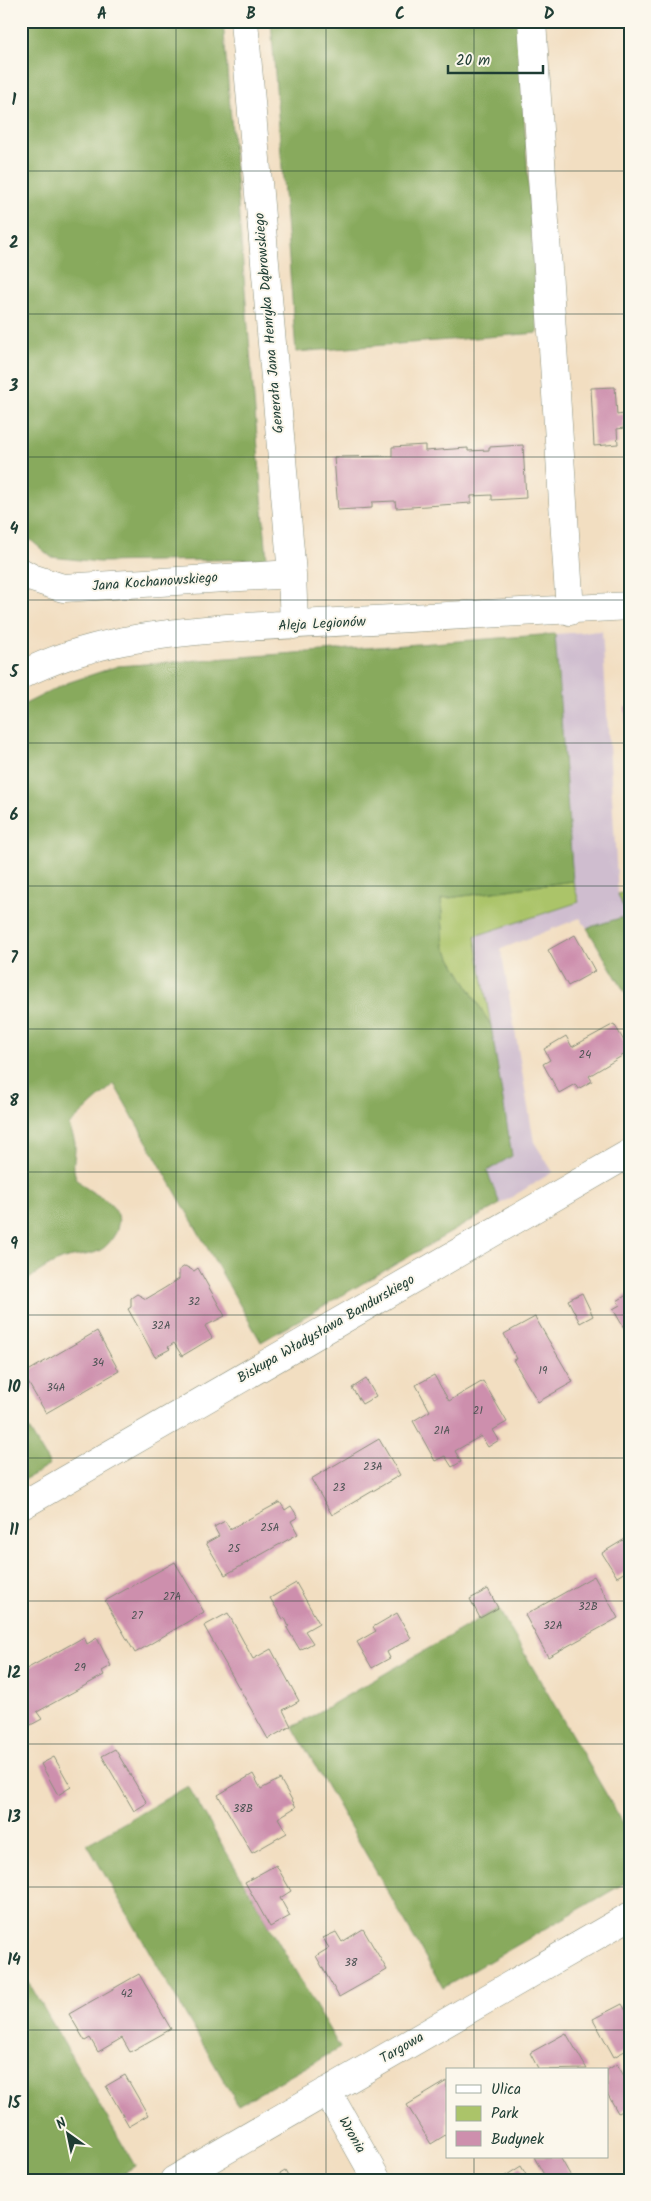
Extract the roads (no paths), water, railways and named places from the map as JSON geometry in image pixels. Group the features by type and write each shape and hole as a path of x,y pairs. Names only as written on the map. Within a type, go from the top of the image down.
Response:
{"street":[{"name":"Generała Jana Henryka Dąbrowskiego","path":"244,21 292,574 294,625"},
{"path":"532,21 570,611"},
{"name":"Jana Kochanowskiego","path":"21,572 32,578 63,588 292,574"},
{"name":"Aleja Legionów","path":"21,675 64,656 147,636 227,628 570,611 630,606"},
{"name":"Biskupa Władysława Bandurskiego","path":"21,1506 630,1153"},
{"name":"Targowa","path":"174,2180 630,1916"},
{"name":"Wronia","path":"327,2091 377,2180"}]}
